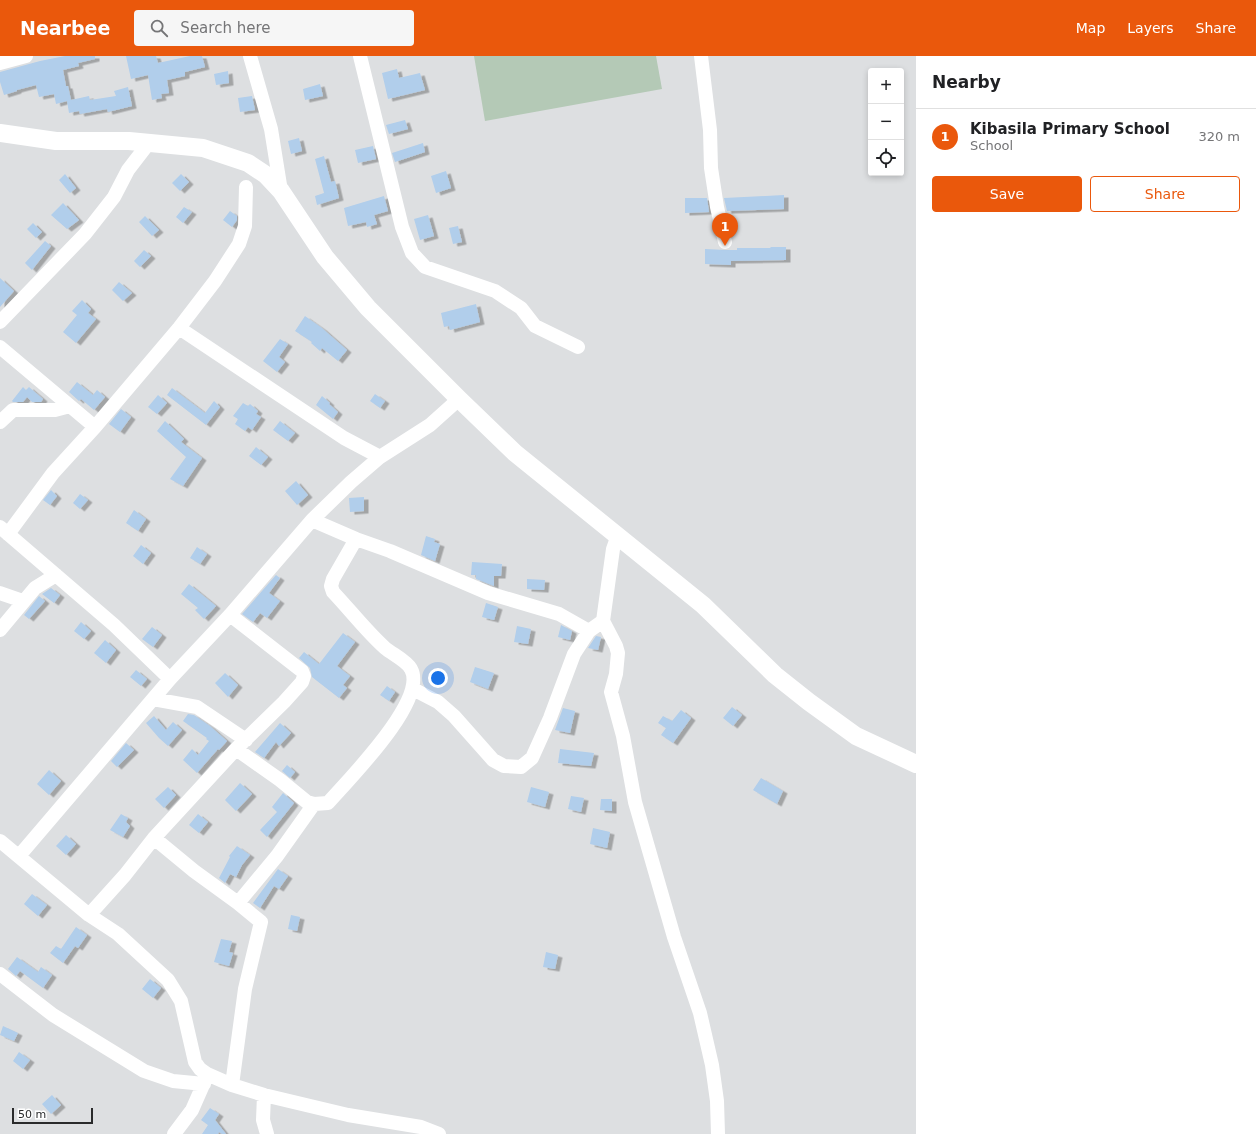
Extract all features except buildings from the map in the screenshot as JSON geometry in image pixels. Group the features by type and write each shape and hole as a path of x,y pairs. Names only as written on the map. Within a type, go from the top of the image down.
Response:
{"main road":[{"path":"0,133 56,141 129,141 203,148 248,163 266,175 281,191 325,257 364,304 515,453 703,605 775,675 809,702 856,736 916,764"}],"street":[{"path":"0,63 26,56"},
{"path":"250,56 271,129 281,191"},
{"path":"360,56 402,227 412,253 425,267 495,291 521,308 535,326 578,347"},
{"path":"701,56 710,130 711,168 717,207 725,242"},
{"path":"0,322 85,234 114,197 128,170 148,144"},
{"path":"170,679 114,625 4,530 95,427 179,328 215,281 239,244 244,226 246,187"},
{"path":"179,328 344,438 380,457"},
{"path":"0,347 95,427"},
{"path":"20,856 170,679 230,615 312,520 351,482 380,457 430,425 459,399"},
{"path":"0,422 13,410 55,410 70,406"},
{"path":"312,520 356,539 390,551 488,593 559,614 589,631"},
{"path":"618,535 613,549 603,621 618,653 618,660 611,692 623,736 635,802 674,937 700,1013 712,1065 717,1101 718,1134"},
{"path":"153,699 197,707 307,802 314,804 328,803 391,730 408,701 413,689 414,677 410,667 385,648 334,592 331,586 333,579 356,539"},
{"path":"0,630 35,588 56,575"},
{"path":"0,593 23,601"},
{"path":"89,915 125,875 154,838 241,744 302,682 304,676 302,672 230,615"},
{"path":"413,689 438,702 454,716 493,760 504,766 521,767 532,758 550,718 574,654 589,631 603,621"},
{"path":"238,903 277,856 314,804"},
{"path":"154,838 194,871 238,903 260,922 245,989 232,1085"},
{"path":"0,841 20,856 89,915 118,934 168,980 181,1001 195,1062 206,1079"},
{"path":"0,974 53,1015 144,1071 173,1081 206,1079 264,1095 348,1115 421,1127 439,1134"},
{"path":"174,1134 192,1110 206,1079"},
{"path":"264,1095 263,1120 267,1134"}],"green space":[{"path":"474,56 656,56 662,89 485,121"}],"place":[{"name":"Kibasila Primary School","path":"725,246"}]}
